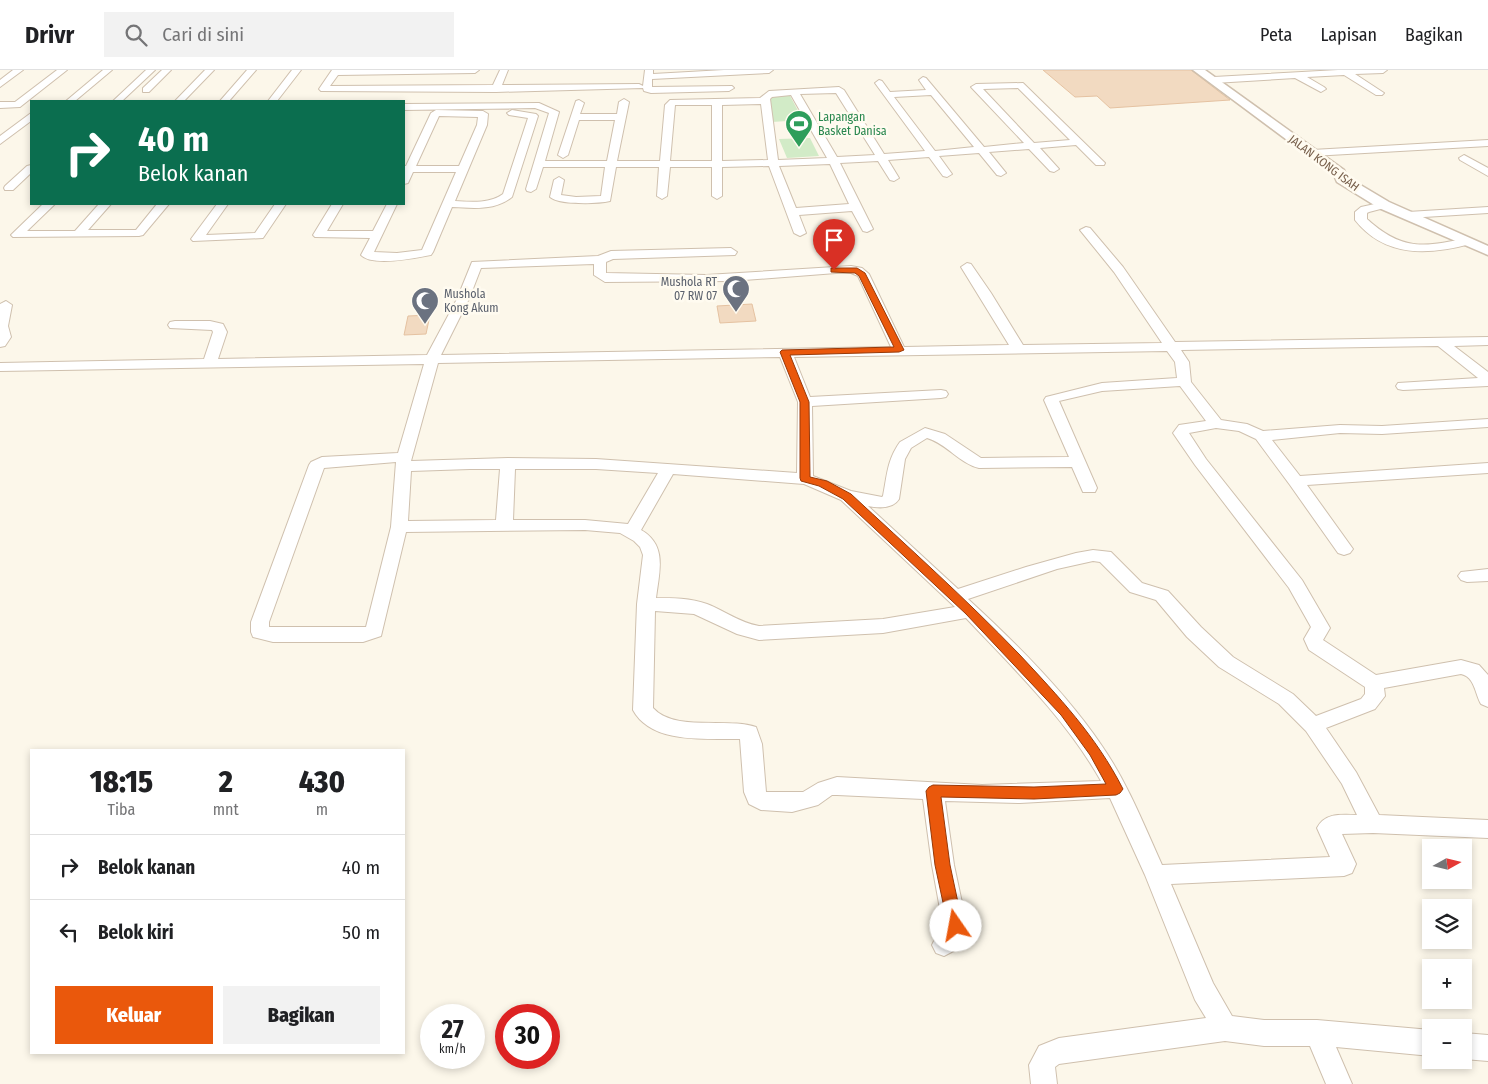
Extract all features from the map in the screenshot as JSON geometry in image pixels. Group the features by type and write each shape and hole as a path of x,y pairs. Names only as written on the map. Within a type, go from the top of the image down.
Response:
{"street":[{"path":"0,84 19,70"},
{"path":"0,105 17,106 63,70"},
{"path":"71,100 108,70"},
{"path":"118,100 151,70"},
{"path":"141,95 167,70"},
{"path":"180,100 210,70"},
{"path":"225,100 252,70"},
{"path":"273,100 297,70"},
{"path":"475,70 336,71 324,89 639,87"},
{"path":"496,89 504,70"},
{"path":"729,88 647,89 649,73 769,70"},
{"name":"JALAN KONG ISAH","path":"1198,70 1339,173 1342,178 1384,205 1488,251"},
{"path":"1214,80 1384,70"},
{"path":"1344,72 1379,94"},
{"path":"1298,76 1321,90"},
{"path":"923,80 1001,173"},
{"path":"1054,169 973,85 1017,82 1100,163"},
{"path":"879,83 947,174"},
{"path":"766,84 773,163 800,233"},
{"path":"662,196 670,104 673,102 717,102 766,98 838,86 894,178"},
{"path":"794,92 833,160 867,229"},
{"path":"888,95 933,92"},
{"path":"560,180 555,197 576,200 606,199 624,102"},
{"path":"717,102 717,196"},
{"path":"563,154 579,103"},
{"path":"405,107 536,105 554,112 531,189"},
{"path":"0,110 30,110"},
{"path":"0,130 12,120 13,116 30,110"},
{"path":"448,204 493,203 503,200 508,195 533,116 523,113 436,113 407,169 463,169"},
{"path":"391,205 367,255 412,256 427,252 482,125 483,114"},
{"path":"0,141 30,117"},
{"path":"574,117 620,117"},
{"path":"538,164 773,163 1078,142"},
{"path":"1312,153 1488,143"},
{"path":"1464,158 1488,173"},
{"path":"24,188 9,188 30,169"},
{"path":"48,205 17,235 139,233 162,205"},
{"path":"78,234 104,205"},
{"path":"221,205 197,239 259,236 279,205"},
{"path":"335,205 319,235 376,234"},
{"path":"1384,205 1365,209 1361,212 1361,220 1376,233 1411,250 1438,249 1466,242"},
{"path":"792,212 857,207"},
{"path":"1408,215 1486,212"},
{"path":"1086,230 1119,270 1171,345 1182,362 1184,382 1216,424"},
{"path":"731,252 610,255 600,260 476,265 463,299 432,360 405,462 399,527 376,627 372,633 363,635 282,635 260,632 260,622 317,465 324,462 405,462 508,464 596,464 805,478 823,484 847,496 970,611 1065,711 1095,752 1116,789 1156,875 1204,991 1225,1028"},
{"path":"600,260 600,275 610,278 738,279 834,270 857,270 862,274 899,350"},
{"path":"967,267 986,293 1017,347"},
{"path":"0,343 4,337 1,326 6,305"},
{"path":"175,325 210,325 218,327 220,332 210,363"},
{"path":"1440,341 1488,380"},
{"path":"0,367 1017,347 1488,341"},
{"path":"785,352 805,402 805,478"},
{"path":"1403,386 1488,380"},
{"path":"1089,488 1077,462 1071,440 1052,400 1053,397 1102,386 1184,382"},
{"path":"805,402 941,394"},
{"path":"1261,436 1340,428 1382,430 1488,423"},
{"path":"1344,550 1296,481 1261,436 1242,427 1216,424 1184,428 1181,431 1200,462 1302,593 1321,628 1313,639 1316,645 1374,683"},
{"path":"847,496 862,498 879,504 891,499 897,459 905,446 925,433 937,436 967,458 979,463 1077,462"},
{"path":"504,525 508,464"},
{"path":"632,531 669,468"},
{"path":"1296,481 1488,468"},
{"path":"399,527 602,526 632,531 648,544 652,555 646,604 642,710 645,715 656,722 676,728 743,731 749,733 752,744 754,792 759,800 771,802 803,801 810,799 823,789 836,786 917,788 933,791 1034,793 1116,789"},
{"path":"955,597 1040,569 1094,555 1105,556 1136,588 1162,595 1194,632 1226,662 1286,699 1313,726 1349,778 1373,824"},
{"path":"1467,576 1488,575"},
{"path":"646,604 689,606 720,618 733,627 759,633 883,626 970,611"},
{"path":"1374,683 1465,667 1477,674 1488,699"},
{"path":"1313,726 1368,704 1375,696 1374,683"},
{"path":"933,791 943,865 956,931 953,939 944,945"},
{"path":"1156,875 1344,866 1344,861 1329,834 1328,827 1332,825 1373,824 1488,829"},
{"path":"1044,1084 1042,1065 1048,1054 1225,1028 1264,1033 1317,1033 1422,1042"},
{"path":"1317,1033 1339,1084"},
{"path":"1472,1047 1488,1048"}],"green space":[{"path":"789,94 803,120 772,122 770,96"},
{"name":"Lapangan Basket Danisa","path":"810,138 819,156 787,158 779,139"}],"building":[{"path":"1043,70 1191,70 1230,100 1110,108 1097,96 1075,97"},
{"name":"Mushola RT 07 RW 07","path":"752,304 756,321 720,323 717,306"},
{"name":"Mushola Kong Akum","path":"430,315 426,334 404,335 408,316"}],"place":[{"name":"Lapangan Basket Danisa","path":"799,148"},
{"name":"Mushola RT 07 RW 07","path":"736,313"},
{"name":"Mushola Kong Akum","path":"425,325"}],"route":[{"path":"834,270 857,270 862,274 899,350 785,352 805,402 805,478 823,484 847,496 970,611 1065,711 1095,752 1116,789 1034,793 933,791 943,865 956,926"}]}
